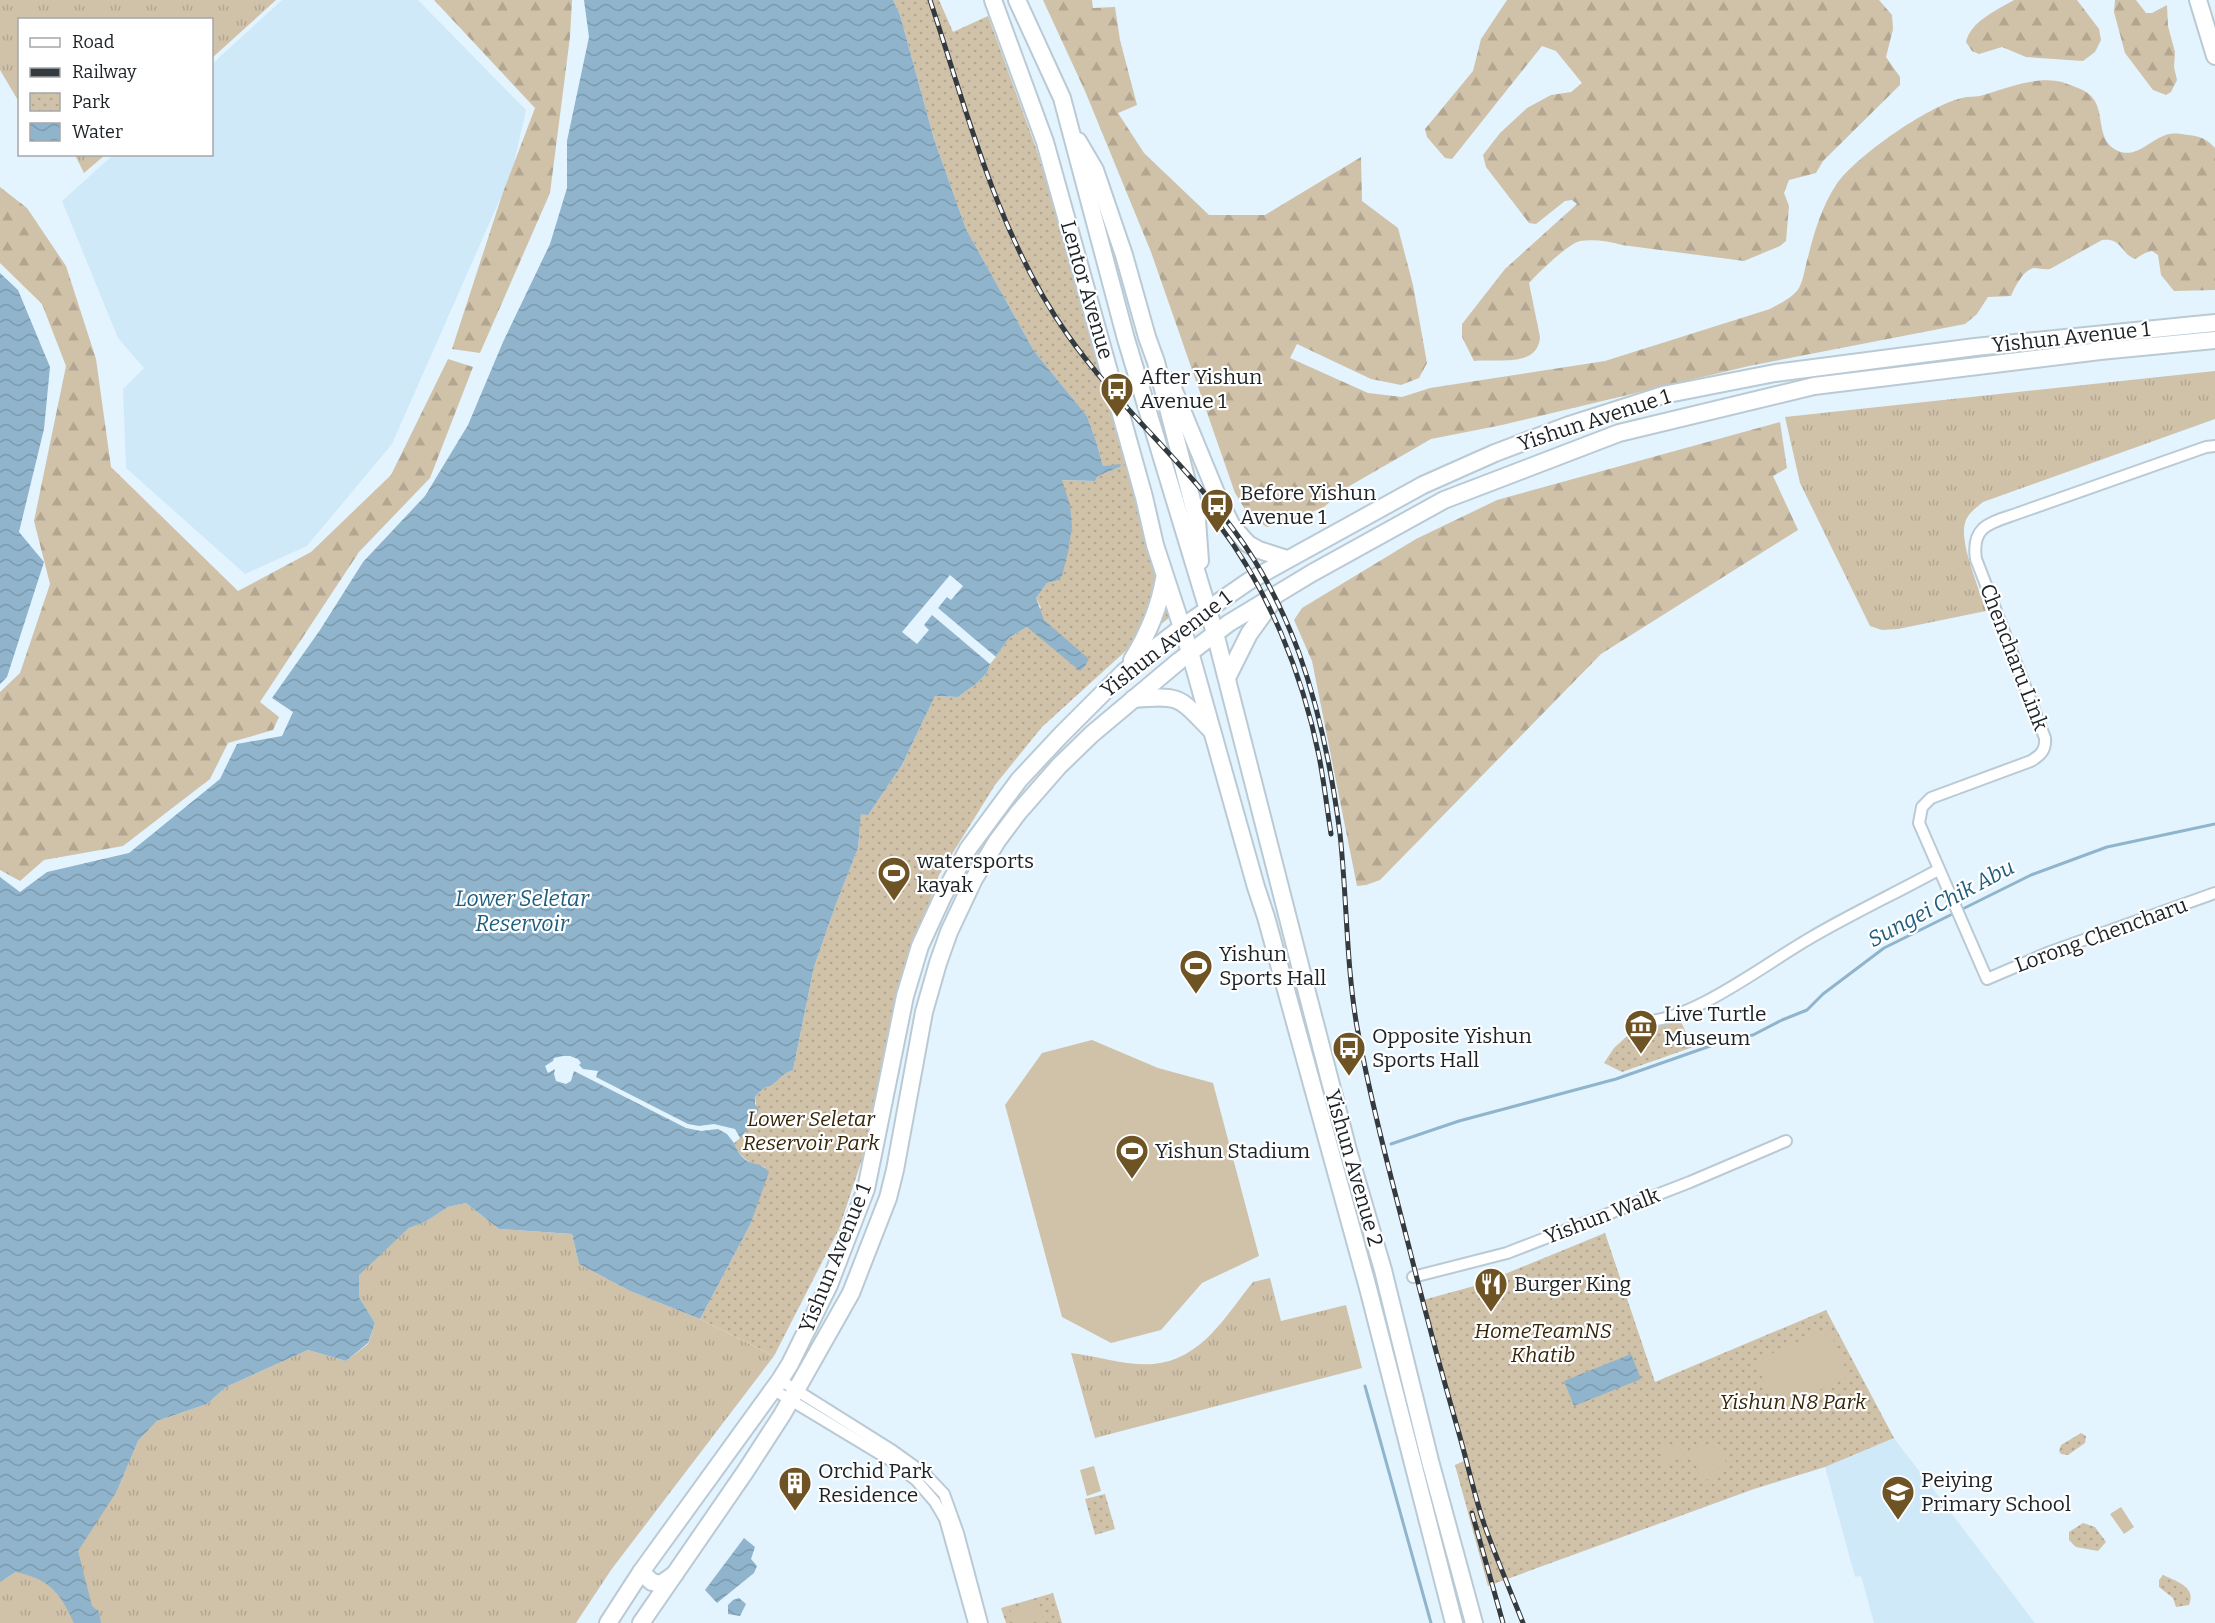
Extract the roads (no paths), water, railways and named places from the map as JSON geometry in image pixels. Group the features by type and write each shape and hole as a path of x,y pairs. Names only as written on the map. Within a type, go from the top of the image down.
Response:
{"main road":[{"name":"Lentor Avenue","path":"993,0 1045,142 1164,576 1190,652"},
{"name":"Lentor Avenue","path":"1017,0 1062,98 1154,436 1208,608"},
{"path":"2198,0 2215,56"},
{"path":"1068,125 1095,170 1156,362 1197,520 1201,583"},
{"path":"1139,307 1219,500 1232,526 1248,544 1287,559"},
{"name":"Yishun Avenue 1","path":"608,1623 641,1572 777,1385 790,1364 829,1285 866,1189 905,996 921,946 943,896 968,849 1019,780 1125,671 1208,608 1287,559 1423,485 1495,453 1569,425 1663,395 1775,373 2048,338 2215,323"},
{"name":"Yishun Avenue 1","path":"641,1623 745,1472 794,1395 851,1293 888,1197 908,1110 924,1012 950,932 974,879 997,841 1018,813 1059,766 1092,734 1190,652 1215,633 1312,573 1444,500 1619,433 1814,386 2100,351 2215,340"},
{"path":"1125,671 1150,628 1160,601 1164,576"},
{"path":"1227,678 1249,634 1276,595"},
{"name":"Yishun Avenue 2","path":"1208,608 1349,1154 1383,1270 1430,1461 1474,1623"},
{"name":"Yishun Avenue 2","path":"1190,652 1368,1288 1454,1623"},
{"path":"1134,699 1175,697 1185,704 1214,734"},
{"path":"1019,780 1037,766 1042,766 1047,772 1045,783"},
{"path":"641,1572 652,1582 661,1584 678,1571"},
{"path":"1445,1590 1452,1600 1456,1601 1464,1595 1464,1585"},
{"path":"619,1605 634,1594 647,1595 654,1605"}],"street":[{"name":"Chencharu Link","path":"1987,979 1919,824 1919,815 1925,802 1931,798 2031,761 2043,751 2045,744 2045,738 1976,559 1974,545 1976,537 1981,529 1990,523 2206,447 2215,446"},
{"path":"1640,1022 1654,1022 1673,1017 1719,994 1841,920 1938,870"},
{"name":"Lorong Chencharu","path":"1987,979 2050,952 2215,893"},
{"name":"Yishun Walk","path":"1413,1277 1507,1253 1786,1142"},
{"path":"777,1385 893,1451 925,1474 944,1494 958,1533 982,1623"},
{"path":"794,1395 890,1460 916,1480 935,1502 945,1520 974,1623"}],"water":[{"name":"Lower Seletar Reservoir","path":"584,0 893,0 900,15 934,139 966,229 1034,351 1087,416 1103,466 1121,464 1120,467 1098,476 1095,481 1062,480 1070,505 1072,527 1068,552 1062,576 1056,581 1047,583 1036,598 1044,620 1089,659 1080,671 1027,627 1010,637 990,664 987,673 976,684 958,697 935,696 902,765 868,815 861,814 858,848 814,967 793,1070 758,1093 755,1097 755,1104 759,1110 742,1136 734,1143 738,1152 747,1161 769,1172 750,1225 700,1319 630,1291 579,1264 572,1234 499,1229 466,1203 448,1207 425,1222 409,1228 359,1275 359,1297 375,1323 368,1343 346,1361 308,1350 226,1387 207,1404 157,1421 138,1441 117,1491 78,1551 92,1606 99,1612 101,1623 74,1623 64,1603 45,1583 16,1572 0,1582 0,877 20,892 47,872 129,853 220,779 237,744 282,736 293,712 272,698 320,630 363,562 425,496 468,425 503,342 550,244 567,188 567,141 589,37"},
{"path":"0,273 18,290 50,367 44,429 19,532 44,562 7,677 0,684"},
{"path":"1631,1354 1641,1379 1574,1406 1564,1381"},
{"path":"744,1538 755,1547 751,1559 757,1566 754,1573 717,1603 705,1590"},
{"path":"739,1598 746,1604 740,1616 728,1614 728,1605"}],"waterway":[{"name":"Sungei Chik Abu","path":"1391,1144 1459,1121 1616,1079 1733,1038 1753,1035 1807,1010 1823,994 1884,948 2031,875 2107,847 2215,824"},
{"path":"1365,1386 1431,1623"}],"railway":[{"path":"930,0 986,172 1021,256 1043,296 1086,360 1192,479 1243,543 1270,589 1299,653 1319,720 1333,788 1340,834 1353,1003 1375,1112 1427,1318 1477,1501 1523,1623"},
{"path":"1217,522 1236,548 1268,604 1293,663 1319,756 1331,834"},
{"path":"1472,1513 1503,1623"}],"place":[{"name":"After Yishun Avenue 1","path":"1117,418"},
{"name":"Before Yishun Avenue 1","path":"1217,534"},
{"name":"watersports kayak","path":"894,902"},
{"name":"Yishun Sports Hall","path":"1196,995"},
{"name":"Live Turtle Museum","path":"1641,1055"},
{"name":"Opposite Yishun Sports Hall","path":"1349,1077"},
{"name":"Yishun Stadium","path":"1132,1180"},
{"name":"Burger King","path":"1491,1313"},
{"name":"Orchid Park Residence","path":"795,1512"},
{"name":"Peiying Primary School","path":"1898,1521"}],"park label":[{"name":"Lower Seletar Reservoir Park","path":"811,1131"},
{"name":"HomeTeamNS Khatib","path":"1543,1343"},
{"name":"Yishun N8 Park","path":"1793,1402"}]}
